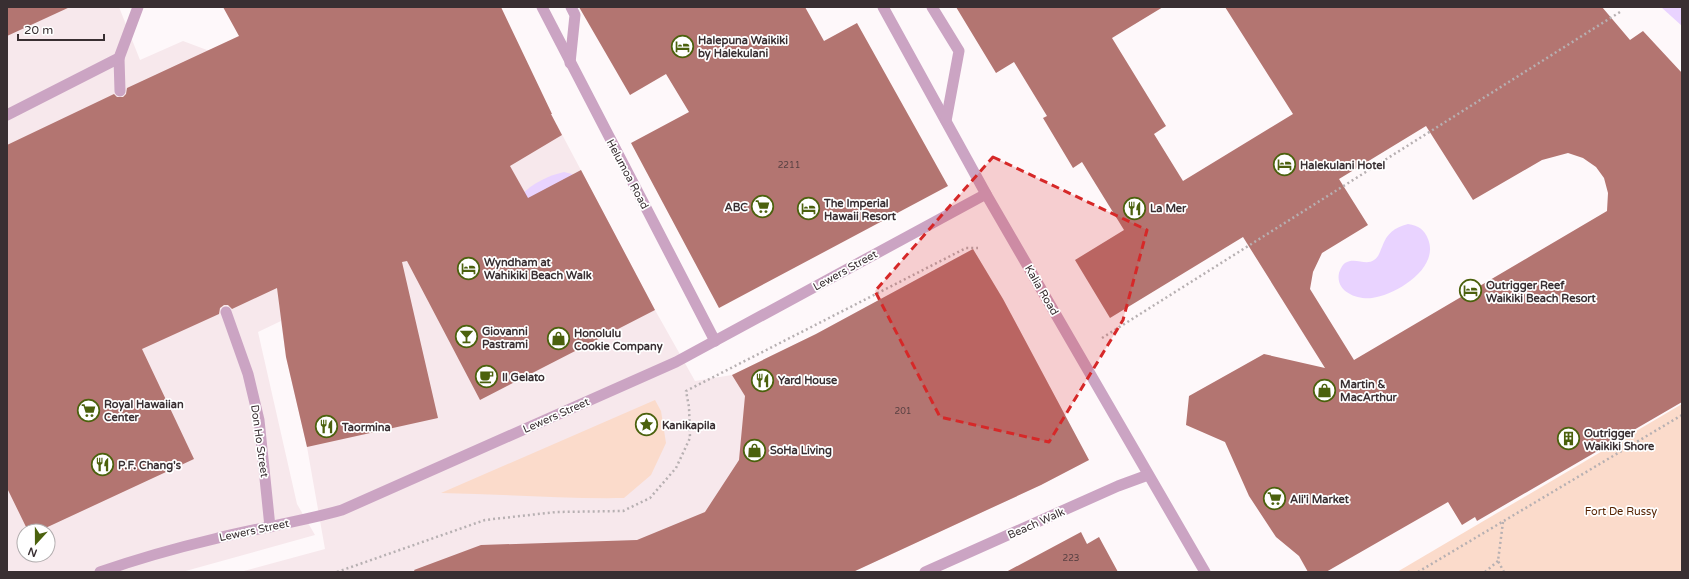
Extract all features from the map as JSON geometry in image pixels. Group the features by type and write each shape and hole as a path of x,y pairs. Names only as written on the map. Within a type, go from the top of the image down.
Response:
{"street":[{"path":"120,91 119,58 138,7"},
{"name":"Helumoa Road","path":"542,7 715,341"},
{"path":"570,63 575,15 571,7"},
{"name":"Kalia Road","path":"883,7 986,194 1205,572"},
{"path":"932,7 959,51 946,121"},
{"path":"7,116 119,58"},
{"name":"Lewers Street","path":"100,572 136,560 215,538 309,519 342,510 676,362 986,194"},
{"name":"Don Ho Street","path":"226,312 248,374 259,420 270,527"},
{"name":"Beach Walk","path":"925,572 1118,486 1148,475"}],"path":[{"path":"1102,338 1620,12"},
{"path":"337,572 485,520 556,512 623,510 650,498 676,468 690,438 689,407 686,392 966,248 978,248"},
{"path":"1418,572 1682,415"},
{"path":"1503,522 1498,561 1504,572"},
{"path":"1485,572 1498,561"}],"highlighted area":[{"path":"993,157 1147,230 1123,320 1049,442 940,417 875,291"}],"shaded area":[{"path":"7,7 119,7 140,60 183,41 255,68 557,125 655,310 695,381 732,375 816,334 973,249 1003,299 1089,460 1041,485 853,572 240,572 325,549 307,447 286,357 281,321 258,332 297,504 315,535 182,572 7,572"},
{"path":"1661,7 1682,7 1682,26"},
{"path":"564,172 572,174 580,186 555,212 520,196 540,181"},
{"path":"1408,224 1423,230 1428,239 1430,250 1428,260 1422,270 1403,286 1382,296 1360,298 1344,290 1340,285 1339,273 1344,264 1349,261 1371,262 1376,259 1386,238 1395,229"}],"green space":[{"path":"655,400 661,411 666,443 651,475 624,498 578,498 441,493"},
{"name":"Fort De Russy","path":"1682,404 1682,572 1397,572"}],"building":[{"path":"7,7 70,7 7,36"},
{"path":"223,7 501,7 562,135 510,166 528,198 581,170 655,310 480,400 407,261 402,262 438,418 307,447 286,357 277,288 232,309 228,305 224,305 220,308 219,314 142,349 194,459 56,523 24,523 7,488 7,145 114,94 117,97 123,97 126,94 127,88 239,36"},
{"path":"579,7 805,7 824,41 857,23 948,186 719,308 631,143 689,112 666,74 630,95"},
{"path":"956,7 1163,7 1112,38 1166,126 1154,134 1183,181 1293,114 1225,7 1602,7 1630,40 1643,31 1682,73 1682,402 1477,521 1475,517 1462,525 1448,502 1326,572 1308,572 1299,556 1276,537 1249,496 1225,442 1186,425 1189,396 1264,354 1325,368 1243,237 1110,318 1075,260 1124,230 1082,162 1073,168 1043,118 1047,116 1014,62 996,73","holes":["1426,126 1473,200 1542,160 1568,153 1583,158 1596,167 1604,178 1608,193 1607,211 1354,360 1310,289 1313,272 1322,253 1368,225 1339,179"]},
{"path":"973,249 1003,299 1089,460 1041,485 853,572 415,572 414,570 481,545 637,540 705,512 739,460 745,396 732,375 816,334"},
{"path":"1081,532 1087,544 1099,537 1118,572 1006,572"}],"place":[{"name":"Halepuna Waikiki by Halekulani","path":"683,46"},
{"name":"Halekulani Hotel","path":"1285,165"},
{"name":"ABC","path":"763,207"},
{"name":"La Mer","path":"1135,208"},
{"name":"The Imperial Hawaii Resort","path":"809,209"},
{"name":"Wyndham at Wahikiki Beach Walk","path":"468,268"},
{"name":"Outrigger Reef Waikiki Beach Resort","path":"1470,291"},
{"name":"Giovanni Pastrami","path":"466,337"},
{"name":"Honolulu Cookie Company","path":"558,339"},
{"name":"Il Gelato","path":"487,377"},
{"name":"Yard House","path":"763,380"},
{"name":"Martin & MacArthur","path":"1324,390"},
{"name":"Royal Hawaiian Center","path":"89,410"},
{"name":"Kanikapila","path":"647,425"},
{"name":"Taormina","path":"327,427"},
{"name":"Outrigger Waikiki Shore","path":"1568,439"},
{"name":"SoHa Living","path":"754,450"},
{"name":"P.F. Chang's","path":"102,465"},
{"name":"Ali'i Market","path":"1275,499"}]}
